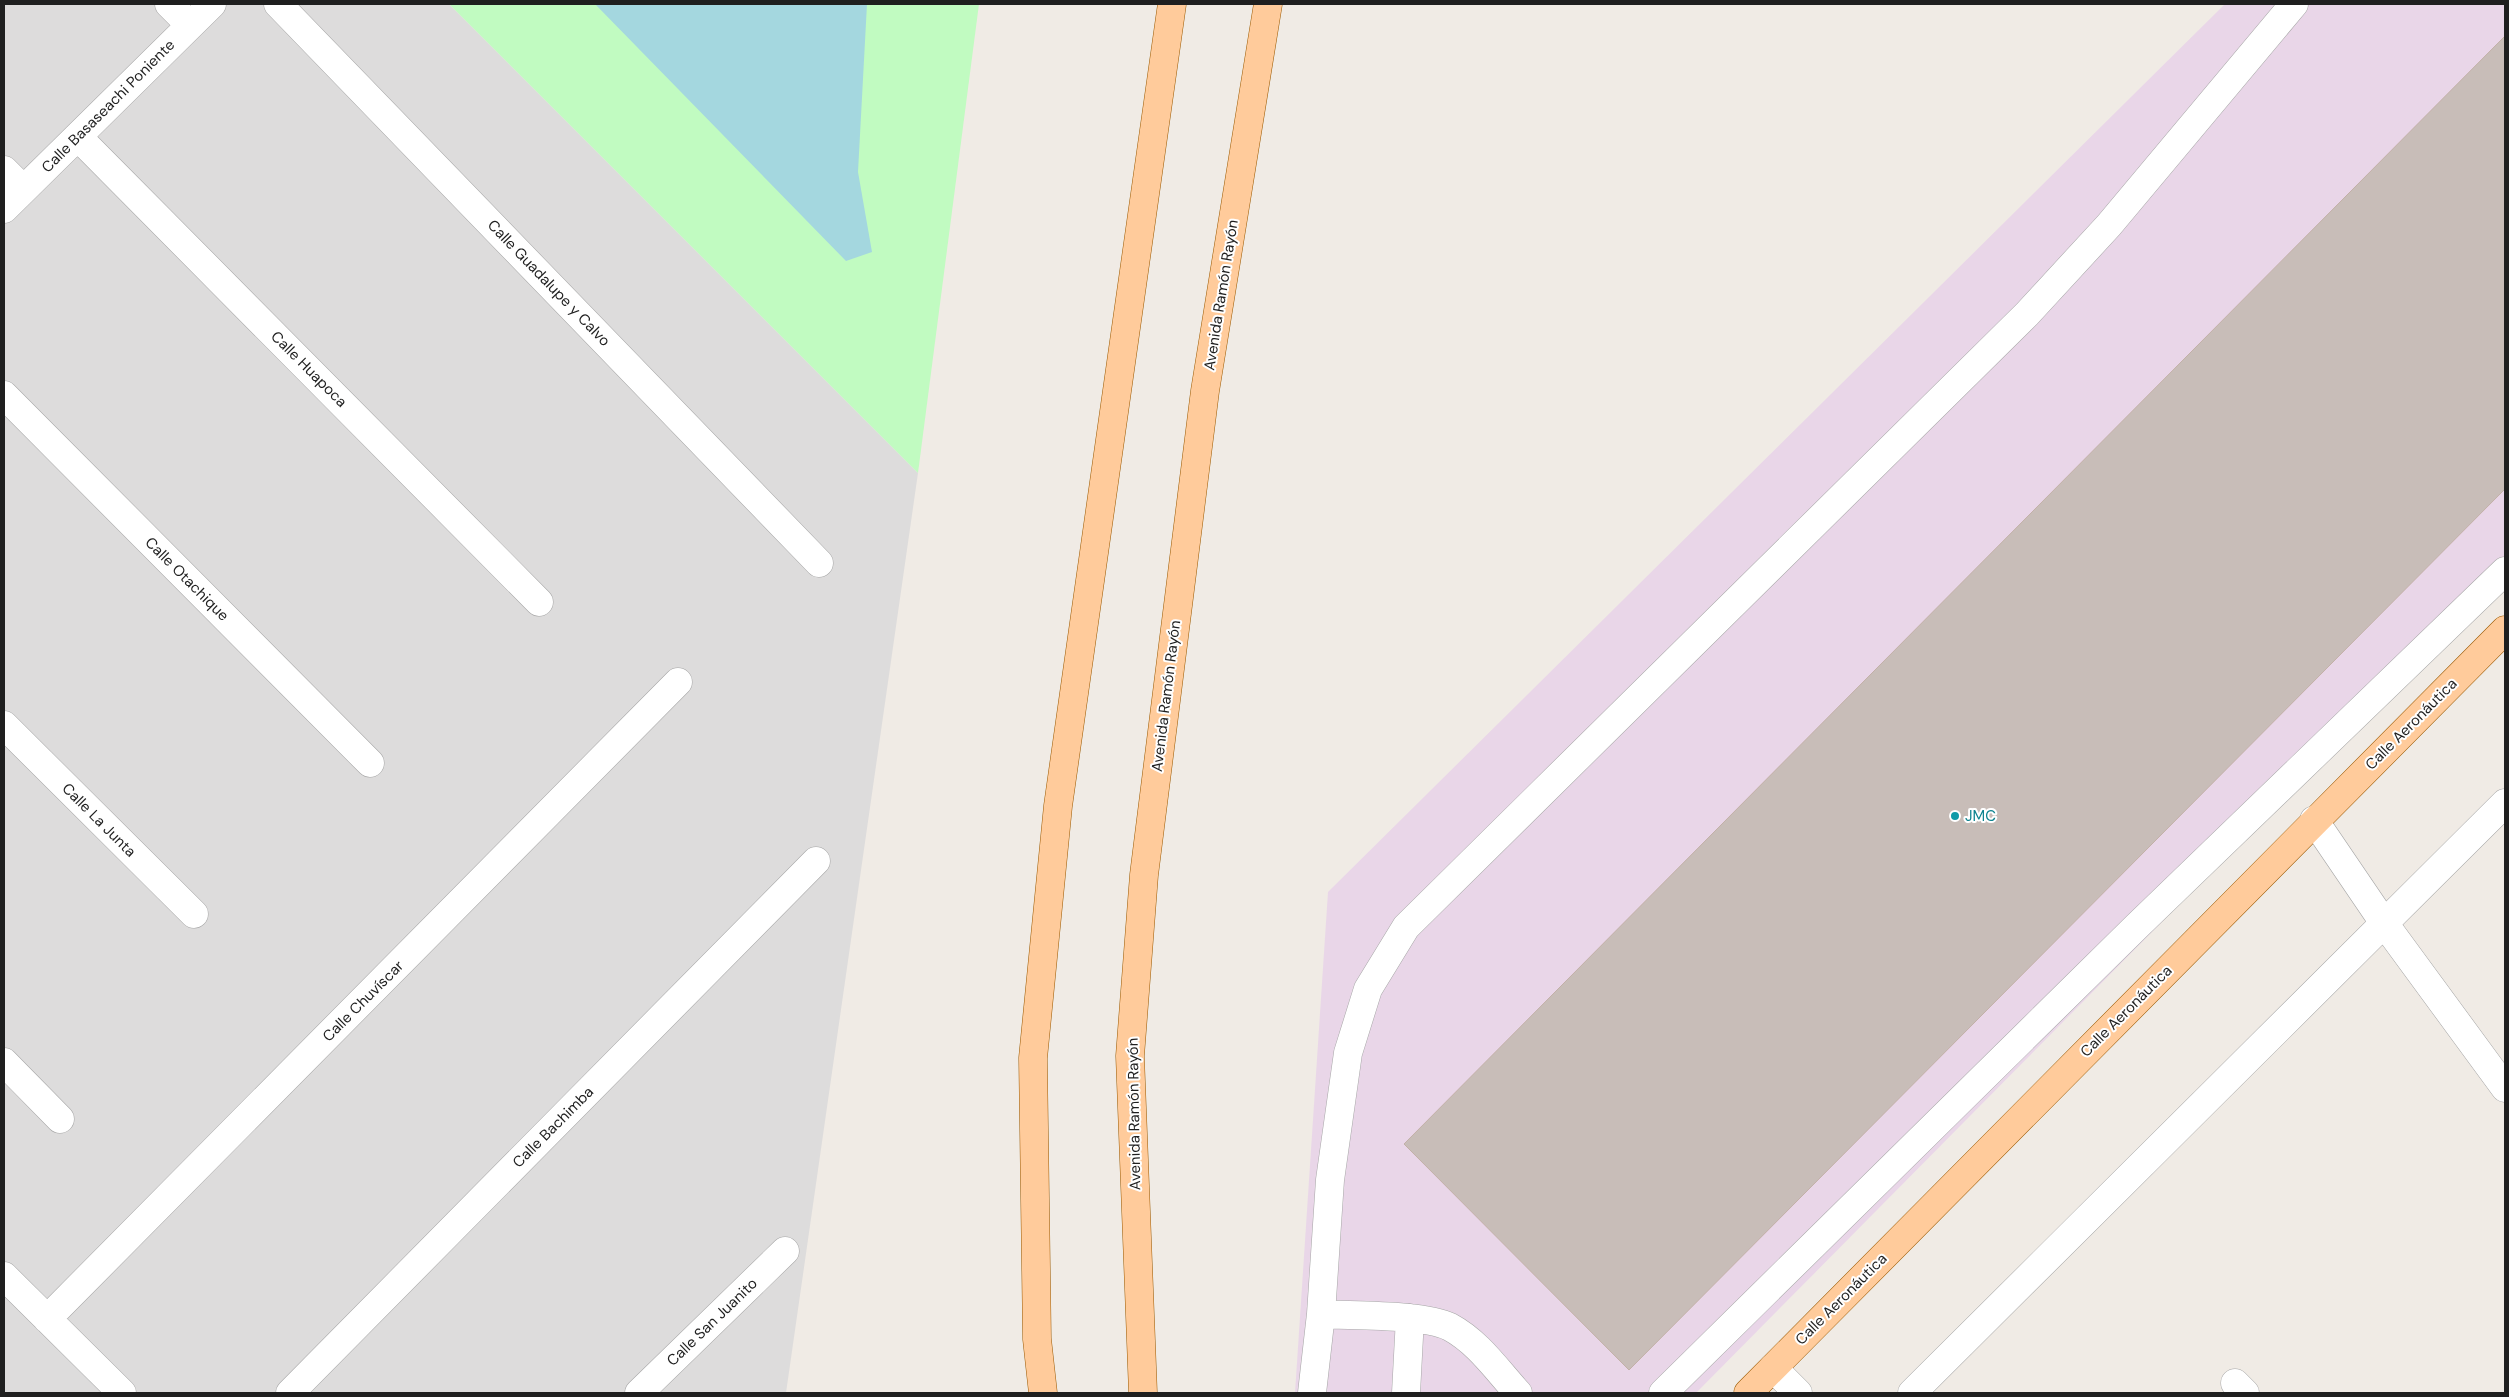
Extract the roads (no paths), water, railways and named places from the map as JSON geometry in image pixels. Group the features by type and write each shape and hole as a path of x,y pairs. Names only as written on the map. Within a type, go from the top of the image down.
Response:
{"main road":[{"path":"1043,1393 1037,1339 1034,1048 1058,806 1172,4"},
{"name":"Avenida Ramón Rayón","path":"1143,1393 1130,1056 1144,874 1205,391 1268,4"},
{"name":"Calle Aeronáutica","path":"1748,1393 2314,820 2505,630"}],"street":[{"path":"169,4 190,25"},
{"name":"Calle Basaseachi Poniente","path":"4,209 212,4"},
{"name":"Calle Guadalupe y Calvo","path":"278,4 820,563"},
{"path":"1312,1393 1321,1314 1330,1180 1348,1053 1368,989 1406,927 2028,314 2109,224 2294,4"},
{"name":"Calle Huapoca","path":"78,137 539,602"},
{"path":"4,170 23,189"},
{"name":"Calle Otachique","path":"4,395 370,763"},
{"path":"1663,1393 2143,920 2505,571"},
{"name":"Calle Chuvíscar","path":"47,1319 678,682"},
{"name":"Calle La Junta","path":"4,725 194,914"},
{"path":"1912,1393 2505,803"},
{"path":"2314,820 2384,924 2505,1088"},
{"name":"Calle Bachimba","path":"290,1393 816,861"},
{"path":"4,1062 60,1119"},
{"name":"Calle San Juanito","path":"639,1393 785,1251"},
{"path":"4,1276 122,1393"},
{"path":"1321,1314 1410,1318 1449,1326 1480,1349 1518,1393"},
{"path":"1406,1393 1410,1318"},
{"path":"1773,1368 1798,1393"}],"water":[{"path":"595,4 867,4 858,172 872,252 846,261"}],"place":[{"name":"JMC","path":"1955,816"}]}
